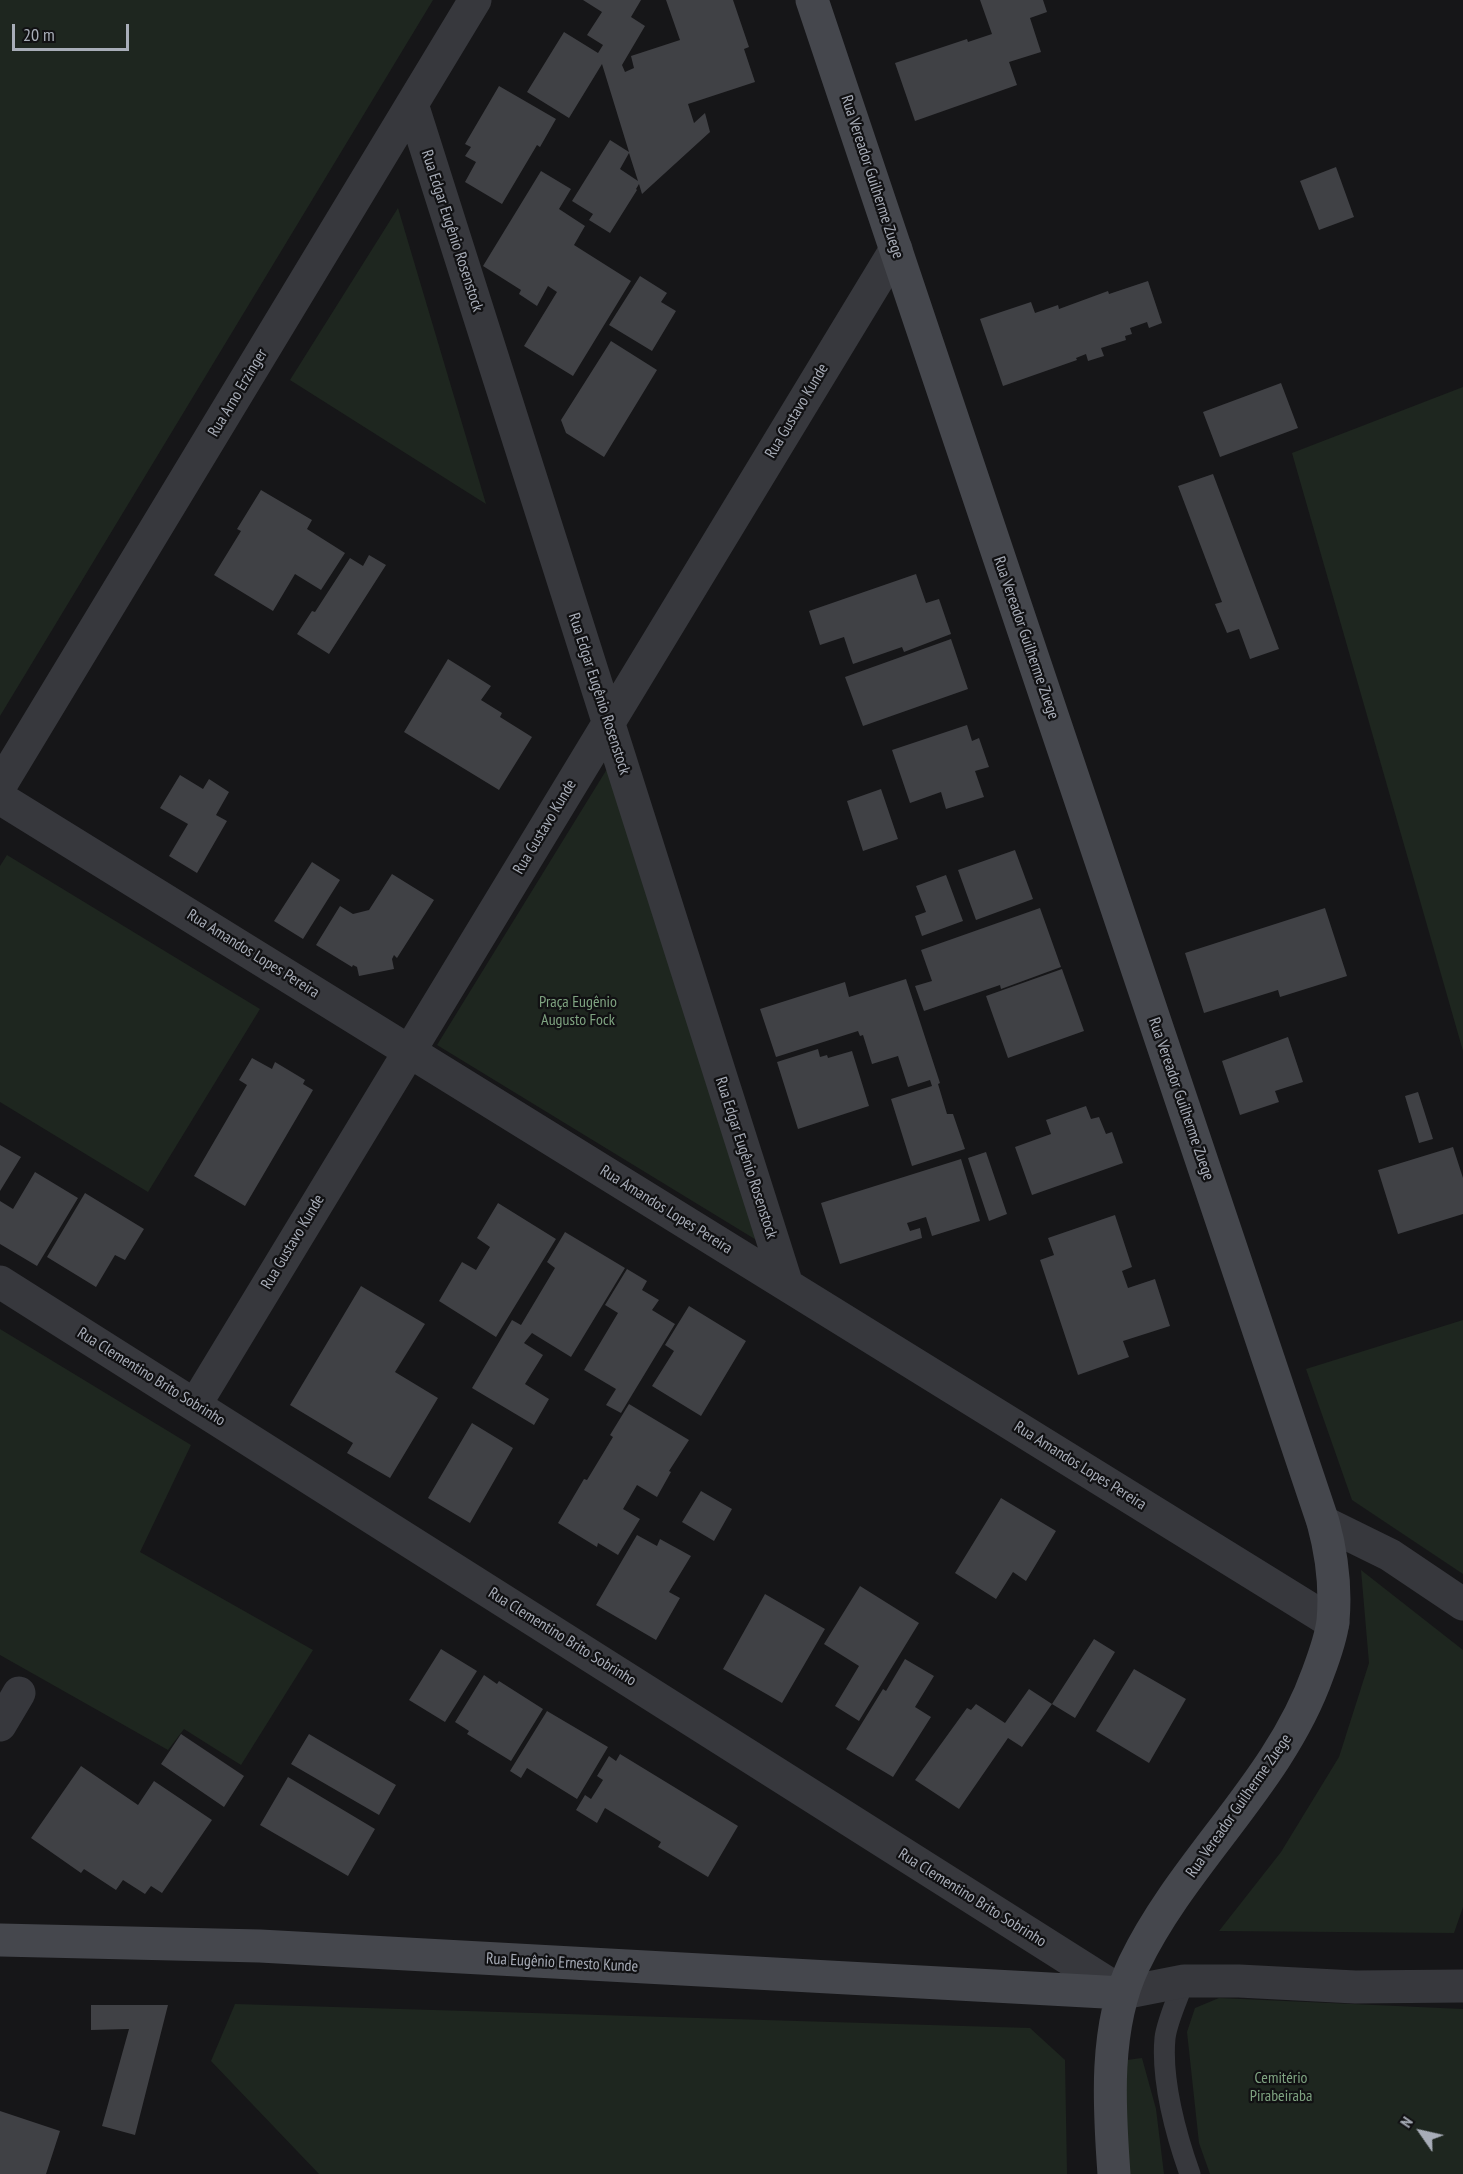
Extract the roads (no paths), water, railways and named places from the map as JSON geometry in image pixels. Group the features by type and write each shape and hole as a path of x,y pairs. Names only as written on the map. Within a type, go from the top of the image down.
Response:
{"main road":[{"name":"Rua Vereador Guilherme Zuege","path":"813,0 1323,1522 1334,1571 1333,1623 1321,1664 1299,1718 1280,1752 1179,1891 1134,1964 1123,1994 1116,2023 1112,2066 1114,2174"},
{"name":"Rua Eugênio Ernesto Kunde","path":"0,1940 260,1946 1123,1994"}],"street":[{"name":"Rua Arno Erzinger","path":"0,786 475,0"},
{"name":"Rua Edgar Eugênio Rosenstock","path":"412,104 787,1285"},
{"name":"Rua Gustavo Kunde","path":"195,1405 896,249"},
{"name":"Rua Amandos Lopes Pereira","path":"0,798 1333,1623"},
{"name":"Rua Clementino Brito Sobrinho","path":"0,1282 1123,1994"},
{"path":"1323,1522 1390,1555 1463,1604"},
{"path":"0,1725 20,1693"},
{"path":"1123,1994 1184,1981 1239,1980 1355,1987 1463,1986"}],"lane":[{"path":"1184,1981 1165,2037 1167,2091 1181,2150 1190,2174"}],"park label":[{"name":"Praça Eugênio Augusto Fock","path":"578,1011"},
{"name":"Cemitério Pirabeiraba","path":"1281,2087"}]}
